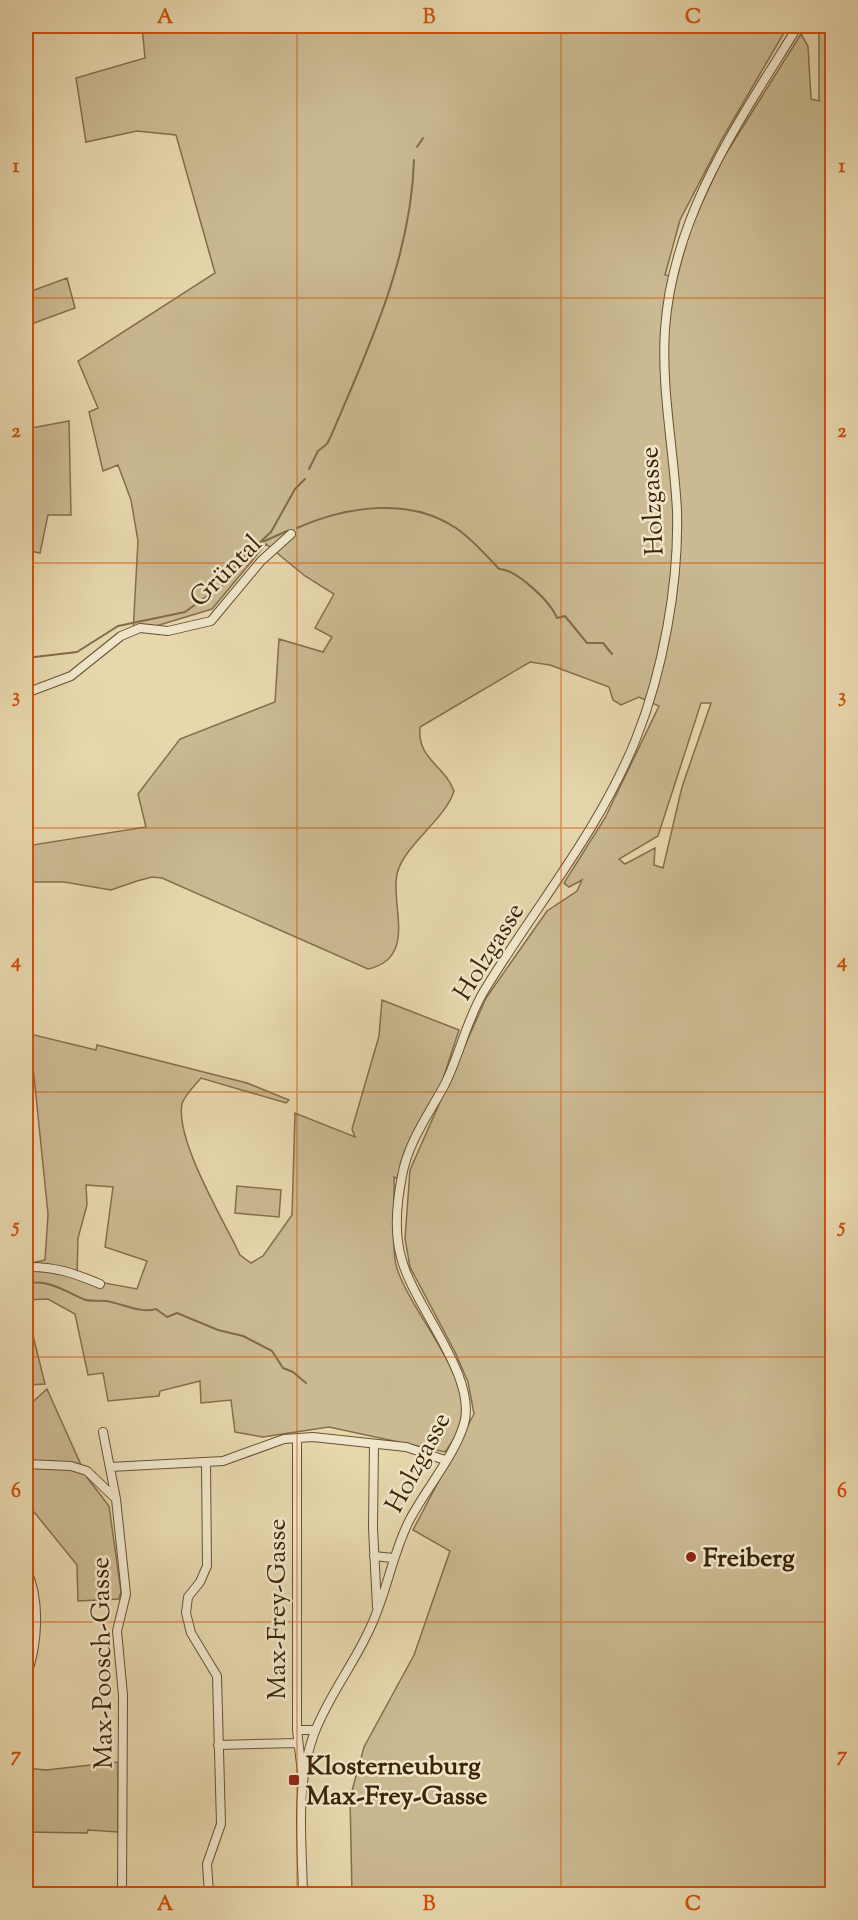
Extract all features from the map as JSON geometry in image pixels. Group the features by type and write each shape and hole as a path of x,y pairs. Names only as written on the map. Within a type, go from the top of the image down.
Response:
{"street":[{"name":"Holzgasse","path":"303,1894 302,1780 315,1731 370,1629 393,1558 413,1514 464,1426 466,1397 458,1372 411,1284 399,1252 398,1224 402,1174 416,1138 450,1073 472,1013 589,831 610,794 636,738 657,676 675,575 677,512 664,388 665,326 675,269 702,187 798,26"},
{"name":"Grüntal","path":"26,693 71,676 121,636 140,628 168,631 211,621 261,561 291,534"},
{"path":"26,1267 46,1266 71,1271 100,1284"},
{"name":"Max-Poosch-Gasse","path":"102,1432 116,1499 126,1594 117,1631 123,1695 122,1894"},
{"path":"110,1467 223,1461 274,1442 297,1438 342,1439 416,1449 445,1460"},
{"name":"Max-Frey-Gasse","path":"297,1438 297,1730 302,1780"},
{"path":"374,1444 374,1556 378,1609"},
{"path":"206,1462 207,1566 200,1582 188,1598 186,1613 191,1633 217,1676 221,1824 207,1864 209,1894"},
{"path":"26,1464 71,1466 87,1472 116,1499"},
{"path":"374,1556 393,1558"},
{"path":"26,1569 31,1581 35,1636 34,1657 26,1677"},
{"path":"297,1730 315,1731"},
{"path":"219,1745 298,1743"}],"shaded area":[{"path":"142,26 788,26 722,139 680,220 665,275 677,277 690,229 722,160 801,34 808,46 811,99 819,101 819,26 832,26 832,1894 352,1894 350,1798 364,1747 414,1655 450,1551 413,1530 474,1414 468,1382 455,1352 410,1267 405,1239 410,1170 486,998 547,911 577,891 582,880 569,887 564,883 605,818 659,706 639,697 621,705 613,700 609,687 550,665 530,662 420,727 420,738 427,755 450,782 454,791 442,812 407,853 397,874 399,929 393,954 383,963 368,969 162,878 152,877 111,890 64,882 26,882 26,841 27,846 146,827 138,794 180,739 275,702 279,639 323,652 332,637 315,628 334,594 305,576 266,544 212,609 133,633 138,541 131,500 118,465 103,471 89,412 98,408 78,361 215,273 176,135 137,131 86,142 76,78 145,58","holes":["701,703 711,703 682,787 663,868 654,865 655,848 625,864 619,859 658,836"]},
{"path":"67,278 75,308 26,326 26,293"},
{"path":"69,421 71,515 48,515 40,553 26,550 26,429"},
{"path":"382,1000 459,1030 442,1082 404,1152 398,1179 394,1177 393,1234 396,1265 412,1301 447,1360 456,1379 461,1398 460,1425 445,1452 329,1427 263,1437 235,1432 231,1400 201,1403 200,1381 160,1391 159,1396 108,1401 103,1373 88,1375 75,1314 48,1299 26,1300 26,1264 45,1260 48,1214 30,1037 26,1033 96,1050 97,1045 247,1083 289,1100 286,1103 201,1078 187,1094 182,1104 186,1138 202,1180 240,1255 251,1263 263,1256 292,1215 295,1113 355,1137 352,1129 379,1036","holes":["86,1185 113,1187 105,1247 147,1261 137,1289 77,1278 78,1238 87,1205"]},
{"path":"237,1186 281,1190 279,1217 235,1213"},
{"path":"26,1307 45,1384 27,1385 26,1382"},
{"path":"47,1389 86,1476 109,1506 121,1592 119,1599 78,1601 77,1565 26,1502 26,1408"},
{"path":"118,1762 118,1832 88,1830 87,1833 26,1832 26,1768 46,1770"}],"waterway":[{"path":"417,147 423,138"},
{"path":"309,469 318,451 327,444 331,436 386,301 405,232 414,160"},
{"path":"26,658 77,652 118,626 185,612 228,581 236,564 271,532 295,489 305,479"},
{"path":"297,528 335,515 376,508 397,508 437,518 468,537 499,569 514,574 532,587 557,618 565,616 587,643 603,643 612,654"},
{"path":"260,543 287,531"},
{"path":"26,1284 48,1284 83,1299 106,1301 144,1310 156,1309 167,1317 177,1313 218,1330 243,1336 272,1351 283,1368 293,1372 306,1383"}],"place":[{"name":"Freiberg","path":"691,1557"},
{"name":"Klosterneuburg Max-Frey-Gasse","path":"294,1780"}]}
